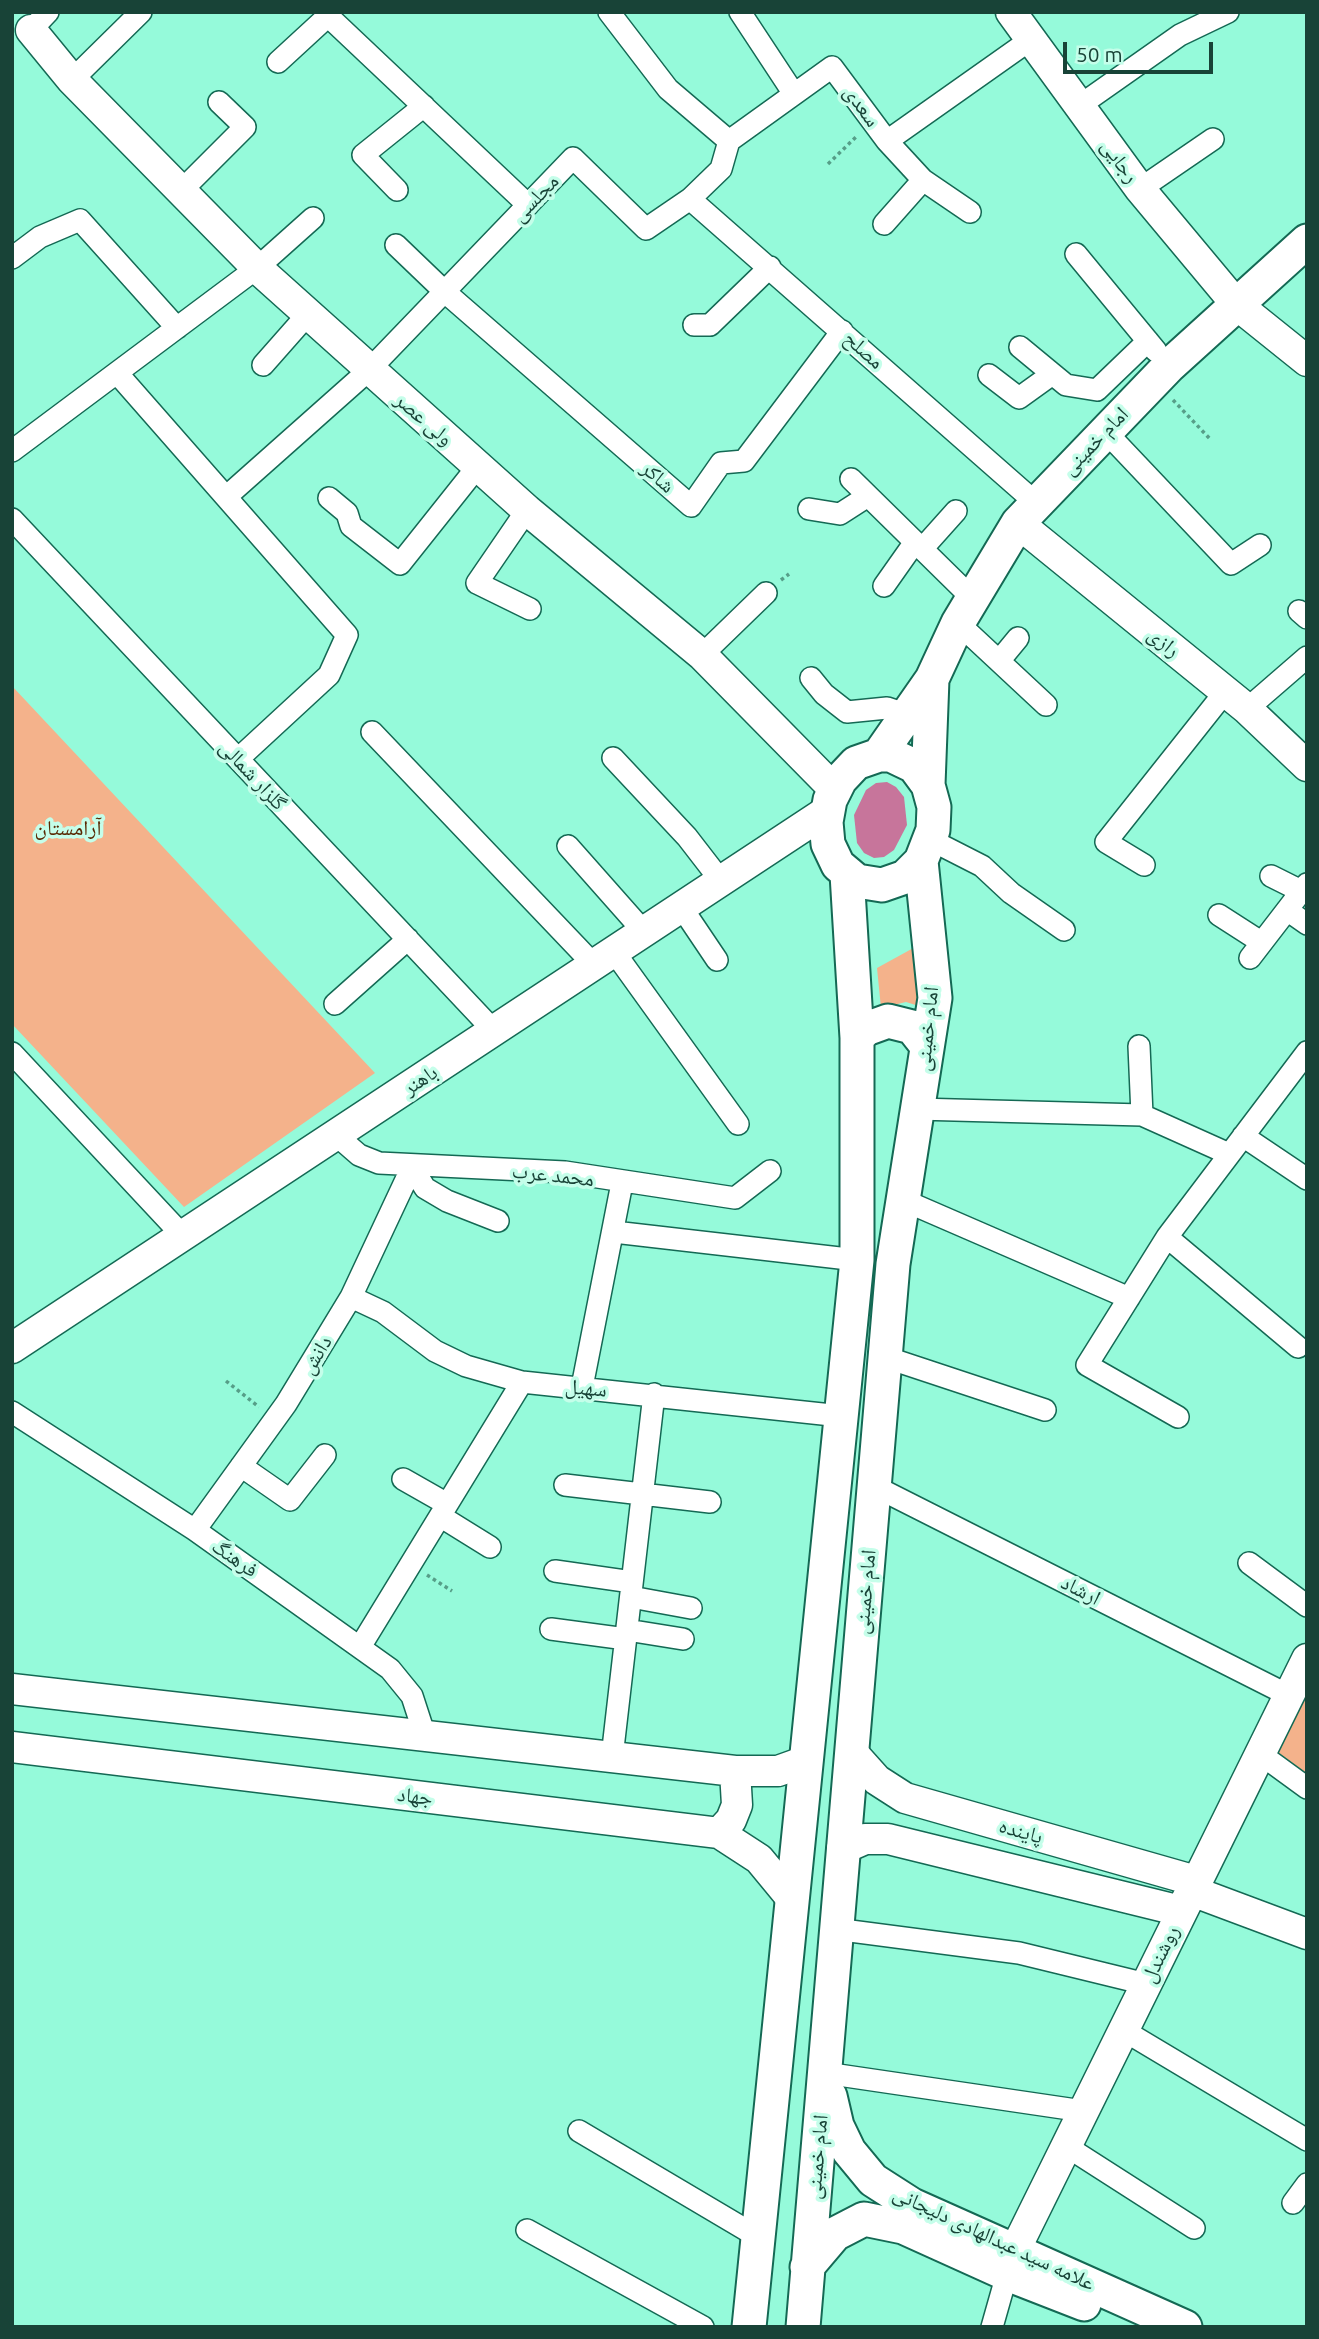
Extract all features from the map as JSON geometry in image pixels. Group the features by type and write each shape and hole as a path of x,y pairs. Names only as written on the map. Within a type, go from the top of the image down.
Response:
{"main road":[{"name":"امام خمینی","path":"879,755 905,714 932,679 965,610 1027,513 1105,431 1157,362 1236,304 1307,241"},
{"name":"امام خمینی","path":"928,785 932,679"},
{"path":"879,755 904,760 914,766 928,785 934,807 926,850 905,877 881,885 857,881 846,874 828,844 830,800 856,763 879,755"},
{"name":"امام خمینی","path":"803,2327 893,1264 935,998 926,850"},
{"name":"امام خمینی","path":"749,2327 857,1261 857,1038 846,874"},
{"path":"857,1038 866,1029 888,1021 912,1027 927,1046"},
{"name":"علامه سید عبدالهادی دلیجانی","path":"825,2073 837,2126 849,2151 873,2180 1011,2262 1135,2327"},
{"path":"864,2219 855,2207 856,2193 866,2182 873,2180"},
{"name":"علامه سید عبدالهادی دلیجانی","path":"807,2267 835,2234 864,2219 903,2227 1011,2262 1185,2327"}],"street":[{"path":"72,80 141,12"},
{"path":"609,12 668,89 729,141"},
{"path":"740,12 794,94"},
{"name":"رجایی","path":"1011,12 1140,189 1236,304 1307,361"},
{"path":"1079,106 1180,36 1228,12"},
{"path":"278,62 328,16 528,205"},
{"name":"ولی عصر","path":"40,21 72,80 257,268 527,510 702,655 830,800"},
{"name":"سعدی","path":"729,141 832,67 887,141 1030,40"},
{"path":"181,191 245,127 219,102"},
{"path":"397,190 363,155 424,106"},
{"path":"1140,189 1213,139"},
{"name":"مجلسی","path":"226,497 369,370 573,158 646,229 690,199 721,169 729,141"},
{"path":"887,141 923,180 970,212"},
{"path":"884,224 923,180"},
{"name":"مصلح","path":"690,199 842,331 1027,513"},
{"path":"12,451 257,268 313,218"},
{"path":"12,258 40,237 80,220 177,328"},
{"path":"396,245 445,292"},
{"path":"1020,347 1066,385 1097,390 1157,362 1076,254"},
{"path":"694,325 710,325 770,267"},
{"name":"شاکر","path":"445,292 691,506 721,463 744,461 842,331"},
{"path":"263,365 308,314"},
{"path":"117,373 347,635 329,675 238,759"},
{"path":"989,375 1019,398 1051,375"},
{"path":"1105,431 1231,564 1260,545"},
{"path":"329,498 347,513 351,526 400,564 478,466"},
{"path":"851,480 919,545 999,661 1046,705"},
{"path":"809,509 840,514 868,496"},
{"path":"527,510 477,583 530,609"},
{"path":"884,586 919,545 956,511"},
{"name":"رازی","path":"1027,513 1307,766"},
{"name":"گلزار شمالی","path":"12,519 494,1031"},
{"path":"702,655 766,593"},
{"path":"999,661 1018,638"},
{"path":"1144,865 1106,842 1236,701 1307,657"},
{"path":"811,678 824,694 848,712 887,708 905,714"},
{"path":"372,732 605,960 738,1124"},
{"path":"613,758 687,837 721,881"},
{"name":"باهنر","path":"12,1348 605,960 721,881 830,800"},
{"path":"568,846 645,933"},
{"path":"926,850 982,866 1011,893 1064,930"},
{"path":"1219,915 1255,950 1304,888 1271,876"},
{"path":"682,908 717,960"},
{"path":"1287,910 1307,924"},
{"path":"335,1004 408,939"},
{"path":"1139,1046 1142,1115"},
{"path":"1178,1417 1087,1364 1167,1237 1307,1052"},
{"path":"12,1053 183,1236"},
{"path":"917,1109 1142,1115 1229,1154"},
{"name":"محمد عرب","path":"336,1135 359,1154 379,1163 412,1167 565,1172 622,1183 735,1198 770,1171"},
{"path":"1243,1136 1307,1179"},
{"path":"412,1167 425,1188 447,1201 498,1221"},
{"name":"دانش","path":"195,1530 275,1419 351,1297 412,1167"},
{"path":"582,1387 622,1183"},
{"path":"903,1200 1129,1298"},
{"path":"614,1232 857,1261"},
{"path":"1167,1237 1298,1347"},
{"name":"سهیل","path":"351,1297 383,1312 435,1351 466,1366 522,1382 841,1416"},
{"path":"885,1357 1045,1410"},
{"path":"360,1647 522,1382"},
{"path":"612,1757 654,1394"},
{"name":"فرهنگ","path":"12,1412 195,1530 390,1669 412,1696 425,1736"},
{"path":"241,1466 290,1500 325,1455"},
{"path":"403,1479 490,1547"},
{"path":"565,1485 710,1502"},
{"name":"ارشاد","path":"874,1486 1288,1695"},
{"path":"1249,1563 1307,1606"},
{"path":"555,1571 631,1589 691,1608"},
{"path":"551,1629 683,1639"},
{"name":"روشندل","path":"992,2327 1011,2262 1307,1659"},
{"path":"12,1689 735,1771 778,1771 806,1760"},
{"name":"جهاد","path":"12,1747 719,1833 759,1859 792,1899"},
{"name":"پاینده","path":"851,1751 877,1780 905,1798 1307,1934"},
{"path":"1259,1753 1307,1788"},
{"path":"719,1833 730,1820 737,1805 735,1771"},
{"name":"پاینده","path":"842,1849 865,1839 888,1839 1190,1895"},
{"path":"835,1929 1019,1953 1146,1984"},
{"path":"1123,2030 1307,2140"},
{"path":"825,2073 1083,2111"},
{"path":"579,2131 758,2237"},
{"path":"1066,2146 1194,2228"},
{"path":"1293,2203 1307,2184"},
{"path":"527,2230 703,2327"}],"path":[{"path":"828,164 873,121"},
{"path":"1157,362 1211,440"},
{"path":"226,1381 275,1419"},
{"path":"410,1565 452,1591"}],"green space":[{"name":"آرامستان","path":"12,686 375,1073 184,1207 12,1024"},
{"path":"917,946 922,1007 906,1002 881,1008 877,968"},
{"path":"1307,1690 1307,1774 1273,1749"}],"shaded area":[{"path":"887,782 896,787 904,797 907,825 894,850 884,857 874,858 864,853 857,843 854,815 866,790 876,783"}]}
